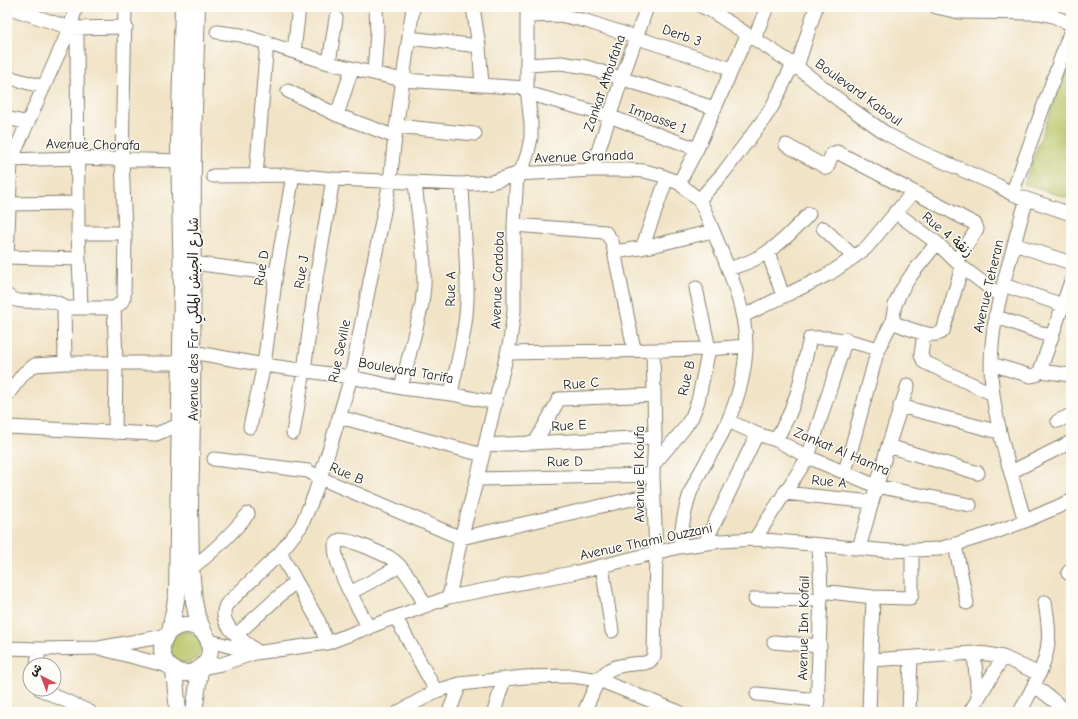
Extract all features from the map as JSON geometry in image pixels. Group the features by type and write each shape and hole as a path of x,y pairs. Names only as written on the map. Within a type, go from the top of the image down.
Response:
{"main road":[{"name":"Avenue des Far شارع الجيش الملكي","path":"168,633 177,595 182,287 179,161 183,7"},
{"name":"Avenue des Far شارع الجيش الملكي","path":"197,7 193,146 192,421 190,473 191,568 195,608 206,636"},
{"path":"194,712 201,669 210,656 211,649 206,636 196,626 182,624 168,633 162,644 164,659 171,668 181,673 190,673 201,669"},
{"path":"171,668 177,696 178,712"}],"street":[{"path":"7,16 8,7 74,28 126,27"},
{"path":"76,7 74,28 81,307"},
{"path":"65,308 114,308 121,303 124,297 125,233 122,160 126,27 125,7"},
{"path":"294,52 299,7"},
{"path":"374,73 378,25 376,7"},
{"name":"Rue Seville","path":"256,653 236,635 225,621 223,613 226,606 280,553 301,526 320,478 351,377 390,181 413,7"},
{"path":"473,7 479,46 482,85"},
{"name":"Zankat Attoufaha","path":"592,170 647,7"},
{"path":"679,183 697,149 732,69 767,7"},
{"path":"699,200 724,172 773,105 795,66 816,7"},
{"path":"936,7 959,12 1039,13 1052,16 1071,24"},
{"name":"Boulevard Kaboul","path":"708,8 795,66 887,134 925,154 999,186 1012,194 1071,214"},
{"name":"Derb 3","path":"527,11 572,18 636,37 732,69"},
{"name":"Avenue Cordoba","path":"449,597 461,538 508,353 514,311 514,225 518,174 524,164 531,138 527,90 527,11"},
{"path":"329,63 336,18"},
{"path":"74,28 9,160 7,257 79,259"},
{"path":"1012,194 1071,30"},
{"name":"Impasse 1","path":"217,32 241,35 267,42 329,63 403,80 482,85 527,90 609,116 697,149"},
{"path":"409,38 479,46"},
{"path":"256,176 267,42"},
{"path":"527,65 561,63 586,67 666,94 714,108"},
{"path":"337,115 352,69"},
{"path":"7,77 44,87"},
{"path":"288,91 337,115 375,128 396,131 475,134"},
{"path":"7,118 28,123"},
{"path":"786,145 827,168 832,154 837,152 975,224 977,229 959,264 943,330 939,334 924,333 892,322"},
{"name":"Avenue Chorafa","path":"9,160 78,158 179,161"},
{"name":"Avenue Granada","path":"213,176 293,175 333,179 462,184 492,182 518,174 592,170 644,171 660,175 679,183 699,200 704,209 728,269 743,316 746,346 742,378 737,399 728,421 691,491 686,506 679,547"},
{"name":"Rue D","path":"264,365 276,274 293,175"},
{"path":"642,248 667,178"},
{"name":"Rue J","path":"293,433 304,371 316,279 333,179"},
{"path":"401,388 422,304 424,285 424,263 415,183"},
{"name":"Rue A","path":"451,394 464,332 467,301 462,184"},
{"path":"743,316 829,274 854,257 866,248 913,192"},
{"name":"Avenue Teheran","path":"1025,522 1000,432 993,394 991,364 995,316 1027,200"},
{"path":"8,204 78,203"},
{"name":"Rue 4 زنقة","path":"895,212 937,243 959,264 1001,290 1066,301"},
{"path":"728,269 745,264 768,252 809,214"},
{"path":"514,225 605,232 614,246 634,349"},
{"path":"824,228 854,257"},
{"path":"614,246 642,248 712,231"},
{"path":"78,233 125,233"},
{"path":"845,472 878,349 892,322 895,305 901,291 912,274 937,243"},
{"path":"1014,244 1071,263"},
{"path":"768,252 783,296"},
{"path":"193,262 276,274"},
{"path":"1035,374 1066,301 1071,281"},
{"name":"Rue B","path":"653,469 692,418 698,401 709,349 696,288"},
{"path":"7,295 9,298 16,300 55,301 60,303 65,308 65,363"},
{"path":"114,308 116,363 115,433"},
{"path":"995,316 1052,337"},
{"path":"924,333 921,355 924,362 993,394"},
{"path":"776,440 789,415 798,391 810,338 846,339 878,349"},
{"path":"755,539 808,457 846,339"},
{"path":"508,353 634,349 709,349 746,346"},
{"name":"Avenue El Koufa","path":"599,680 604,673 614,667 645,663 650,661 654,656 656,553 653,469 655,436 652,350"},
{"name":"Boulevard Tarifa","path":"192,352 264,365 351,377 401,388 451,394 496,403"},
{"path":"7,395 24,373 34,365 65,363 180,363"},
{"path":"991,364 1035,374 1071,375"},
{"path":"250,427 264,365"},
{"path":"859,548 900,406 908,385"},
{"name":"Rue C","path":"535,443 559,399 654,395"},
{"path":"900,406 1000,432"},
{"path":"1058,421 1071,415"},
{"name":"Rue E","path":"339,417 484,450 535,443 655,436"},
{"name":"Zankat Al Hamra","path":"728,421 757,434 776,440 808,457 876,486 970,505"},
{"path":"7,427 156,434 179,425"},
{"path":"156,434 180,446"},
{"path":"705,543 757,434"},
{"path":"1011,472 1071,442"},
{"path":"888,446 978,473"},
{"name":"Rue B","path":"214,460 308,471 320,478 461,538"},
{"name":"Rue D","path":"477,479 653,469"},
{"name":"Rue A","path":"784,493 872,502"},
{"path":"461,538 654,494"},
{"name":"Avenue Thami Ouzzani","path":"201,669 256,653 327,643 449,597 602,566 679,547 737,539 755,539 889,551 939,549 1025,522 1069,504"},
{"path":"191,568 211,553 232,533 248,514"},
{"path":"369,628 350,593 335,555 335,545 337,542 344,540 357,543 389,558 400,566 415,587 425,606"},
{"path":"955,544 967,603"},
{"name":"Avenue Ibn Kofail","path":"818,706 821,596 819,545"},
{"path":"755,599 821,596 910,598 912,595 912,550"},
{"path":"280,553 319,622 327,643"},
{"path":"350,593 400,566"},
{"path":"602,566 612,631"},
{"path":"236,635 296,581"},
{"path":"869,712 873,597"},
{"path":"1020,712 1036,679 1048,644 1049,633 1045,602"},
{"path":"396,618 436,691"},
{"path":"7,648 99,648 168,633"},
{"name":"Avenue Thami Ouzzani","path":"206,636 256,653"},
{"path":"774,642 820,646"},
{"path":"99,648 171,668"},
{"path":"38,649 38,657"},
{"path":"872,660 974,653 1003,657 1036,679 1068,712"},
{"path":"974,653 978,697"},
{"path":"970,712 1003,657"},
{"path":"909,712 911,658"},
{"path":"399,712 436,691 460,684 504,679 572,676 599,680 679,712"},
{"path":"494,712 504,679"},
{"path":"584,712 599,680"},
{"path":"449,712 460,684"},
{"path":"757,694 818,706"},
{"path":"57,697 90,712"}],"green space":[{"path":"1071,55 1071,199 1024,184"},
{"path":"182,631 188,631 198,638 201,647 200,653 194,660 188,663 182,663 172,656 169,650 169,644 176,634"}]}
